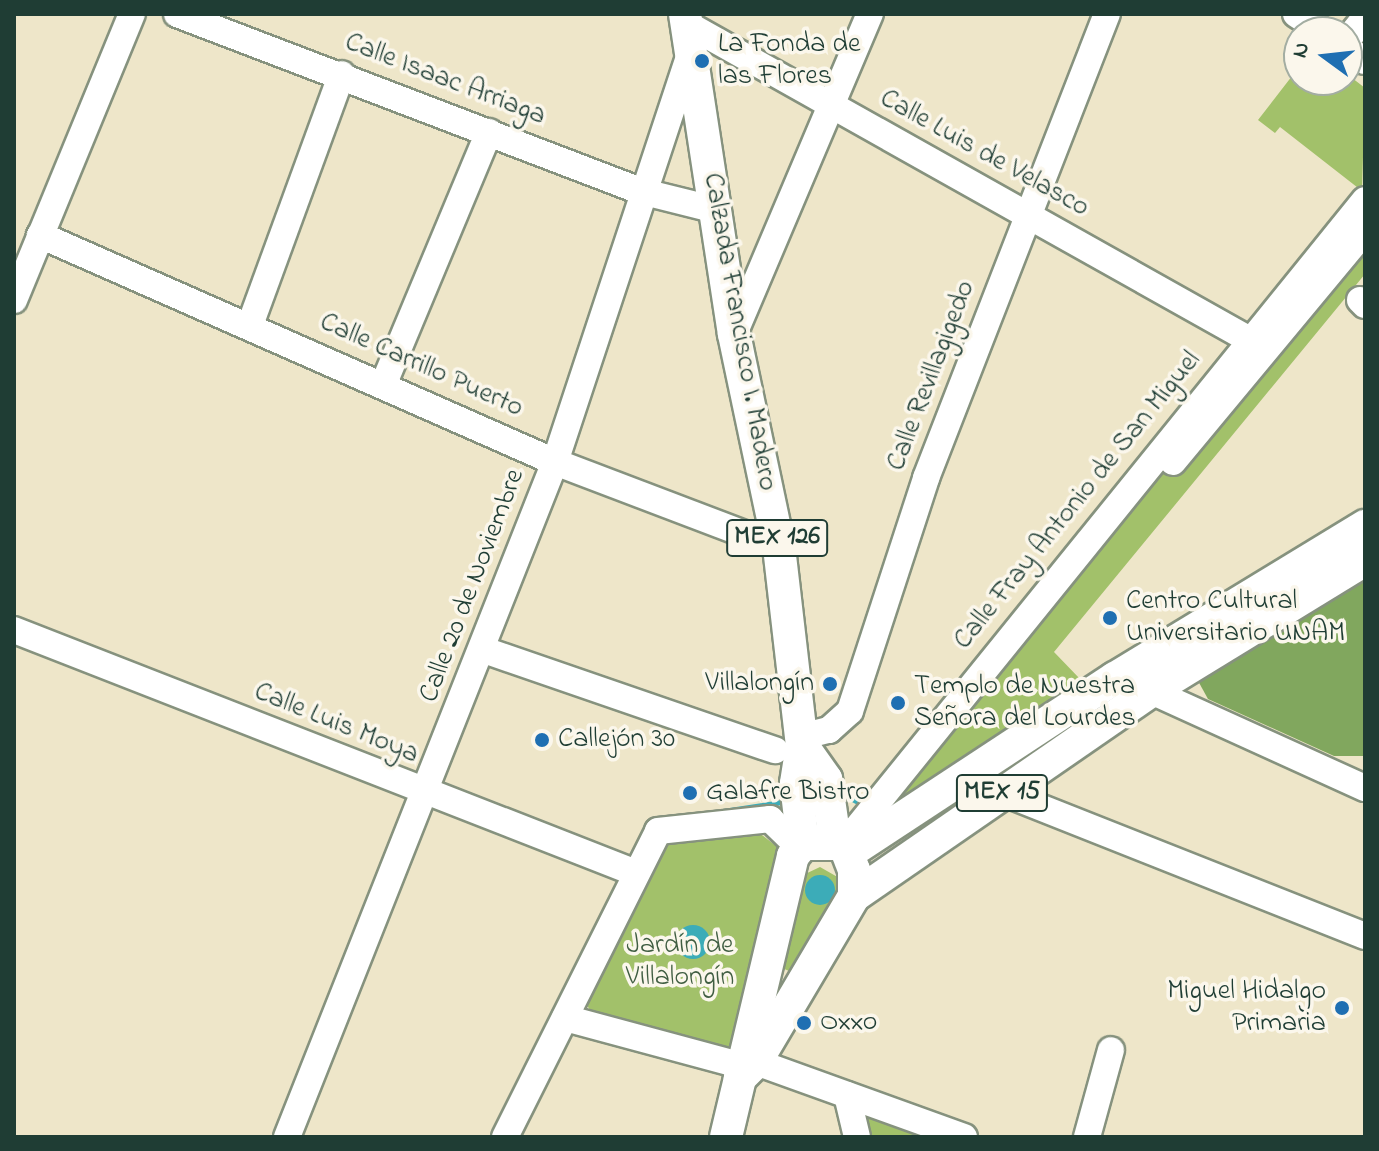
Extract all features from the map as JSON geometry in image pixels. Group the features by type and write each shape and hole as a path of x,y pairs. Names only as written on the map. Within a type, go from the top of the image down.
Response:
{"main road":[{"name":"Calzada Francisco I. Madero","path":"688,29 734,334 779,547 793,744"},
{"name":"MEX 15","path":"726,1137 801,846 843,846 1365,526"},
{"name":"MEX 15","path":"746,1068 854,896 1151,691 1365,560"},
{"name":"MEX 126","path":"793,744 801,846"},
{"name":"MEX 126","path":"793,744 824,772 843,846"},
{"path":"843,846 854,896"}],"street":[{"path":"14,300 132,14"},
{"name":"Calle Isaac Arriaga","path":"177,14 342,74 644,192 716,210"},
{"path":"734,334 870,14"},
{"name":"Calle Revillagigedo","path":"793,744 829,730 850,711 926,478 1107,14"},
{"name":"Calle Luis de Velasco","path":"688,29 832,105 1248,339"},
{"name":"Calle 20 de Noviembre","path":"287,1137 484,650 555,462 644,192 688,29"},
{"path":"250,325 342,74"},
{"path":"384,383 489,132"},
{"name":"Calle Fray Antonio de San Miguel","path":"843,846 1248,339 1365,200"},
{"path":"876,818 1365,231"},
{"name":"Calle Carrillo Puerto","path":"40,235 384,383 555,462 779,547"},
{"name":"Calle Luis Moya","path":"14,630 425,794 636,873"},
{"path":"484,650 793,744"},
{"path":"1151,691 1365,788"},
{"path":"1004,793 1365,936"},
{"path":"505,1137 658,831 770,819 801,846"},
{"path":"565,1018 847,1095 964,1137"},
{"path":"1087,1137 1111,1050"},
{"path":"847,1095 857,1137"}],"green space":[{"path":"1363,86 1365,88 1362,191 1280,127 1275,133 1258,120 1283,88 1283,96 1363,96"},
{"path":"1365,202 1365,274 1054,652 1081,680 902,809 893,810 888,795"},
{"path":"1365,577 1365,756 1334,756 1208,699 1197,679"},
{"name":"Jardín de Villalongín","path":"758,832 780,849 733,1053 594,1016 582,998 659,838"},
{"path":"820,867 841,879 841,899 789,971 782,968 803,875"},
{"path":"860,1111 928,1137 866,1137"}],"water":[{"path":"820,875 831,879 835,890 831,901 820,905 809,901 805,890 809,879"},
{"path":"693,925 705,930 710,942 705,954 693,959 681,954 676,942 681,930"}],"waterway":[{"path":"841,793 864,805"},
{"path":"723,811 788,801"}],"place":[{"name":"La Fonda de las Flores","path":"702,61"},
{"name":"Centro Cultural Universitario UNAM","path":"1110,618"},
{"name":"Villalongín","path":"830,684"},
{"name":"Templo de Nuestra Señora del Lourdes","path":"898,703"},
{"name":"Callejón 30","path":"542,740"},
{"name":"Galafre Bistro","path":"690,793"},
{"name":"Miguel Hidalgo Primaria","path":"1342,1008"},
{"name":"Oxxo","path":"804,1023"}]}
